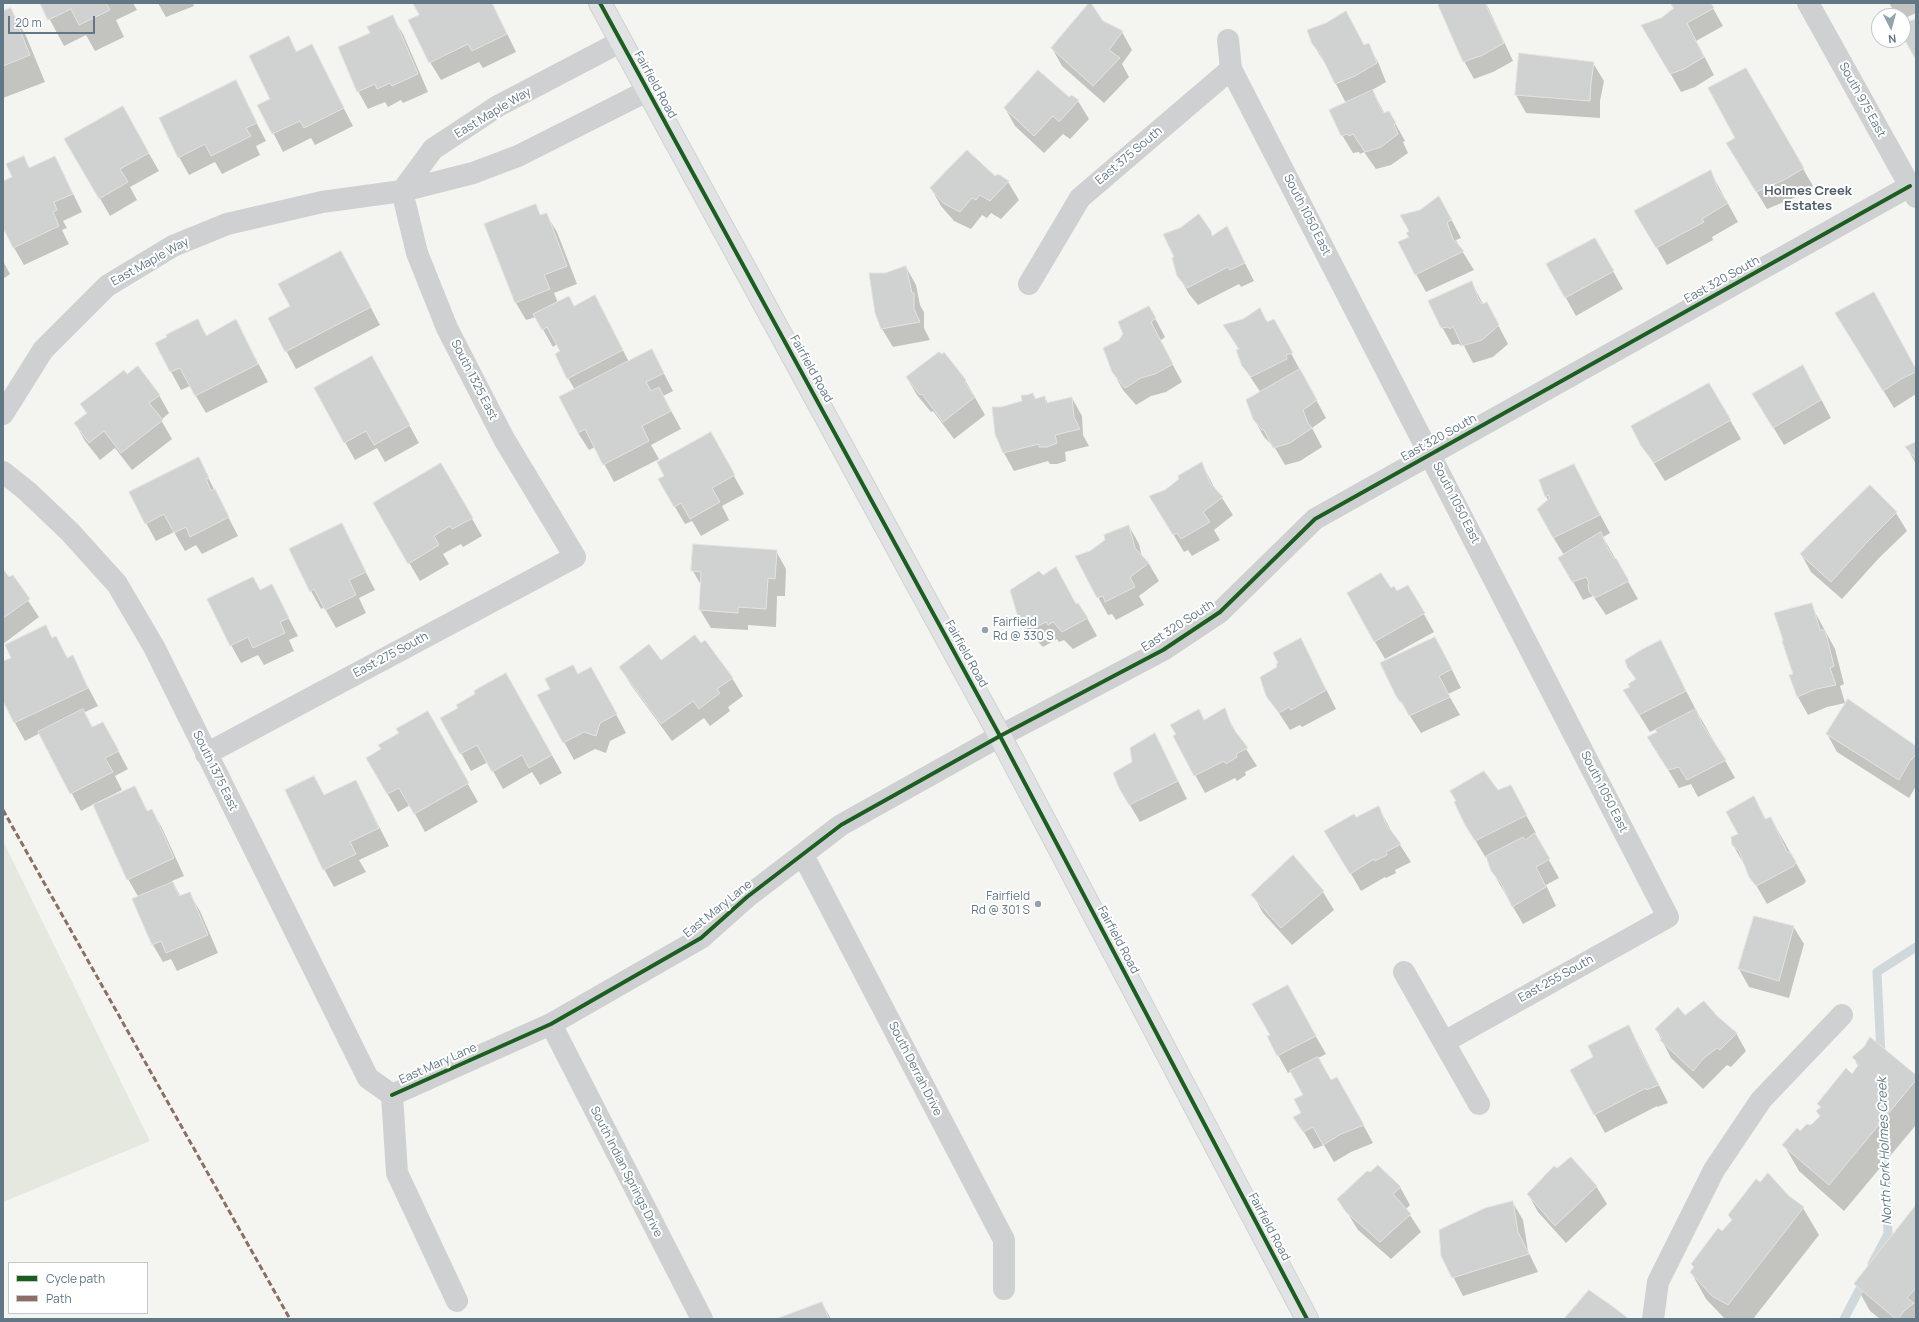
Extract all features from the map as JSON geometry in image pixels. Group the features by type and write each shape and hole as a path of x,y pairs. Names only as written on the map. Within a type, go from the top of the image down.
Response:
{"street":[{"name":"Fairfield Road","path":"600,3 647,92 1000,736 1307,1319"},
{"name":"South 975 East","path":"1808,3 1913,192"},
{"path":"1228,40 1231,69"},
{"name":"East Maple Way","path":"402,191 433,149 498,106 620,42"},
{"name":"East 375 South","path":"1029,284 1080,198 1231,69"},
{"name":"South 1050 East","path":"1231,69 1431,454 1668,917"},
{"name":"East Maple Way","path":"3,414 44,350 107,286 173,246 227,224 322,202 402,191 473,173 518,156 647,92"},
{"name":"South 1325 East","path":"402,191 417,253 447,328 504,439 575,557"},
{"name":"East 320 South","path":"1000,736 1163,650 1220,612 1315,520 1431,454 1913,192"},
{"name":"South 1375 East","path":"3,472 70,532 117,584 154,647 368,1078 392,1095"},
{"name":"East 275 South","path":"206,754 575,557"},
{"name":"East Mary Lane","path":"392,1095 551,1024 701,938 747,896 841,825 1000,736"},
{"name":"South Derrah Drive","path":"803,855 1004,1240 1004,1289"},
{"name":"East 255 South","path":"1444,1042 1668,917"},
{"path":"1404,972 1479,1104"},
{"path":"1653,1319 1658,1282 1714,1170 1762,1100 1842,1015"},
{"name":"South Indian Springs Drive","path":"551,1024 702,1319"},
{"path":"392,1095 397,1172 457,1301"}],"shaded area":[{"path":"3,841 150,1141 3,1202"}],"building":[{"path":"40,3 106,3 110,10 79,25 71,9 48,20"},
{"path":"413,3 492,3 507,34 472,51 468,44 429,63 408,20 419,15"},
{"path":"1089,3 1091,3 1103,21 1123,31 1109,50 1120,58 1093,86 1051,48"},
{"path":"1440,3 1485,3 1504,43 1483,55 1463,62 1438,5"},
{"path":"1670,3 1711,3 1714,8 1687,23 1704,57 1684,69 1670,74 1641,25 1661,18 1674,8"},
{"path":"11,8 30,55 3,66 3,11"},
{"path":"1346,11 1364,45 1369,43 1377,63 1355,76 1335,84 1320,53 1312,44 1307,30 1326,23"},
{"path":"393,15 418,74 392,86 390,83 377,89 375,84 357,92 338,47 370,33 367,27"},
{"path":"1916,19 1916,60 1909,48 1911,48 1911,21"},
{"path":"289,36 296,52 312,44 344,108 304,128 300,121 272,134 257,105 270,99 249,56"},
{"path":"1519,53 1594,62 1590,101 1515,95"},
{"path":"1746,68 1804,168 1786,179 1756,192 1726,143 1735,138 1708,88"},
{"path":"1038,70 1069,97 1071,95 1079,100 1059,122 1053,116 1034,136 1004,108"},
{"path":"236,80 257,123 246,128 251,136 211,156 205,144 178,158 159,118"},
{"path":"1373,90 1384,113 1389,111 1396,123 1394,124 1398,134 1381,147 1365,152 1353,134 1349,136 1348,134 1341,136 1329,110"},
{"path":"123,106 149,153 120,169 128,182 99,199 64,139"},
{"path":"967,150 995,176 998,174 1009,181 990,201 980,195 976,200 972,198 960,212 943,203 930,188"},
{"path":"24,156 29,168 55,156 73,194 54,202 57,210 53,212 59,226 13,248 3,229 3,181 12,177 6,164"},
{"path":"1711,170 1718,189 1728,203 1702,219 1704,222 1656,248 1634,211"},
{"path":"1439,196 1452,220 1447,222 1453,239 1464,251 1415,275 1398,242 1409,237 1406,233 1409,231 1400,215 1420,210"},
{"path":"536,204 540,215 547,213 567,266 544,275 550,289 515,303 484,224"},
{"path":"1199,214 1211,231 1212,236 1227,226 1245,263 1230,270 1228,267 1187,288 1177,276 1172,258 1174,257 1163,234 1180,228"},
{"path":"1595,238 1614,271 1565,298 1546,264"},
{"path":"341,251 371,307 285,352 268,318 290,306 278,284"},
{"path":"906,266 912,293 914,293 914,309 920,322 881,329 875,313 869,273 885,273"},
{"path":"1472,281 1478,298 1482,304 1487,302 1499,325 1482,340 1462,346 1453,326 1450,329 1448,327 1441,328 1428,301"},
{"path":"1874,292 1916,369 1916,372 1901,379 1883,391 1835,313"},
{"path":"595,295 623,350 567,379 555,354 560,351 547,327 542,330 533,314 569,296 574,306"},
{"path":"1149,306 1156,318 1151,322 1173,364 1155,374 1141,378 1125,388 1112,372 1103,348 1119,340 1123,334 1118,322"},
{"path":"1260,308 1267,322 1274,319 1293,353 1286,355 1287,359 1251,377 1242,366 1236,350 1239,349 1223,325 1243,319"},
{"path":"198,319 206,336 236,319 258,364 195,396 180,368 170,372 155,343 167,337 166,335"},
{"path":"652,349 664,373 646,382 651,391 659,387 671,411 642,426 649,441 603,465 585,429 578,433 559,397"},
{"path":"939,352 942,354 944,352 966,380 965,383 975,397 943,422 922,394 920,395 906,377"},
{"path":"372,356 410,425 374,445 366,431 344,443 314,388"},
{"path":"1803,365 1821,400 1773,428 1752,394"},
{"path":"138,366 160,395 149,403 163,420 121,453 104,431 89,443 74,423 87,413 80,404 124,370 127,374"},
{"path":"1300,369 1317,400 1303,410 1308,423 1312,428 1290,443 1273,448 1264,430 1262,430 1253,419 1246,400"},
{"path":"1709,383 1731,420 1654,463 1641,446 1631,426"},
{"path":"1033,393 1035,399 1045,396 1046,403 1072,397 1074,417 1080,429 1055,435 1057,443 1047,447 1039,447 1039,444 1003,453 995,434 992,407 1001,407 1022,401 1021,395"},
{"path":"711,432 735,475 712,488 720,502 690,519 681,503 674,507 658,479 664,476 657,462"},
{"path":"1916,442 1916,459 1905,447"},
{"path":"199,457 209,478 206,479 211,491 215,489 229,517 190,537 186,527 174,533 164,514 145,524 129,492"},
{"path":"1202,462 1210,483 1223,497 1203,512 1210,522 1181,539 1177,533 1173,535 1149,496 1165,490 1179,479 1178,476"},
{"path":"441,463 473,518 452,529 450,526 434,536 439,545 408,564 373,503"},
{"path":"1574,464 1600,515 1553,538 1537,509 1550,498 1548,495 1545,497 1539,480"},
{"path":"1870,485 1897,512 1831,582 1800,554"},
{"path":"342,523 366,572 349,580 356,595 325,610 314,589 310,592 289,549"},
{"path":"1129,525 1135,548 1149,563 1130,577 1135,587 1105,602 1103,596 1097,598 1075,556 1090,551 1105,540 1104,535"},
{"path":"1601,532 1607,547 1614,559 1616,558 1629,581 1595,598 1589,591 1589,583 1586,577 1572,582 1558,558"},
{"path":"693,544 777,550 775,579 768,578 766,609 738,607 738,613 699,610 701,572 691,571"},
{"path":"1056,567 1076,604 1078,603 1088,618 1062,632 1053,622 1048,625 1046,622 1032,629 1017,614 1010,590 1039,571 1043,575"},
{"path":"3,569 9,577 13,575 30,599 3,618"},
{"path":"1381,573 1391,588 1394,586 1397,591 1408,585 1425,613 1374,642 1347,593"},
{"path":"253,577 260,590 272,584 289,618 280,622 285,633 253,648 248,637 230,646 207,599"},
{"path":"1812,603 1820,630 1825,630 1834,666 1830,668 1836,685 1816,689 1797,697 1789,675 1793,674 1774,613"},
{"path":"46,625 52,638 56,636 67,658 73,655 88,688 14,723 3,701 3,661 11,658 5,645"},
{"path":"695,635 701,643 705,640 733,678 717,689 720,693 699,709 693,701 661,724 619,667 649,644 661,660"},
{"path":"1435,637 1452,669 1439,676 1450,697 1409,716 1402,702 1400,702 1396,696 1380,663"},
{"path":"1301,638 1326,690 1291,710 1289,707 1279,713 1266,696 1260,677 1277,667 1276,664 1278,663 1273,653"},
{"path":"1661,640 1686,691 1639,715 1623,690 1630,687 1628,684 1636,679 1627,667 1625,660"},
{"path":"573,665 578,674 591,667 617,714 600,723 596,736 584,732 563,743 537,695 550,689 545,679"},
{"path":"506,673 552,755 529,768 522,755 492,772 477,745 460,754 440,718 458,708 456,705 475,694 474,691"},
{"path":"1848,699 1916,746 1916,755 1910,761 1899,780 1826,734"},
{"path":"1225,708 1232,727 1248,748 1236,754 1237,757 1226,764 1224,761 1194,776 1173,736 1176,734 1170,725 1199,709 1204,720"},
{"path":"83,709 92,727 103,722 119,751 105,758 113,772 70,794 38,732"},
{"path":"1696,709 1702,724 1726,760 1687,780 1679,767 1668,770 1647,737 1657,732 1655,730"},
{"path":"428,711 469,783 414,814 399,788 387,794 366,758 381,749 378,745 399,733 396,729"},
{"path":"1155,733 1178,781 1129,805 1119,788 1113,773 1132,762 1130,748"},
{"path":"1484,771 1498,790 1511,785 1527,815 1475,841 1465,825 1454,802 1456,801 1450,791"},
{"path":"314,776 324,795 356,780 379,828 350,842 356,854 323,870 285,790"},
{"path":"135,786 147,811 152,809 174,858 127,880 93,805"},
{"path":"1754,796 1765,819 1771,817 1787,852 1790,852 1796,862 1794,866 1756,886 1749,877 1739,851 1732,845 1731,837 1738,834 1726,812"},
{"path":"1379,806 1386,824 1401,844 1386,852 1387,855 1375,861 1374,859 1350,874 1324,831 1354,814 1356,817"},
{"path":"1535,833 1550,859 1536,867 1546,887 1512,907 1501,883 1491,871 1486,856 1523,837 1525,840"},
{"path":"1293,855 1324,891 1281,928 1251,895"},
{"path":"173,882 179,896 190,892 208,935 166,953 161,941 152,945 132,899"},
{"path":"1754,916 1794,926 1779,981 1738,969"},
{"path":"1288,985 1316,1036 1277,1056 1267,1036 1270,1035 1252,1004"},
{"path":"1704,1001 1717,1016 1737,1033 1720,1050 1717,1048 1704,1058 1693,1071 1660,1040 1662,1037 1655,1029 1678,1007 1685,1015"},
{"path":"1629,1025 1642,1054 1659,1085 1646,1090 1646,1088 1594,1115 1570,1070 1593,1057 1588,1046"},
{"path":"1870,1037 1916,1075 1916,1080 1829,1185 1782,1145 1797,1128 1800,1131 1807,1124 1811,1125 1820,1116 1816,1111 1821,1107 1817,1104 1846,1068 1852,1074 1859,1064 1852,1057 1864,1047"},
{"path":"1318,1057 1331,1080 1337,1077 1364,1125 1341,1134 1323,1145 1313,1127 1303,1132 1293,1117 1301,1113 1294,1099 1303,1095 1290,1071"},
{"path":"1571,1157 1597,1186 1555,1226 1527,1194 1554,1166 1557,1168"},
{"path":"1378,1165 1401,1187 1393,1194 1411,1214 1380,1242 1346,1212 1337,1199 1367,1171 1370,1172"},
{"path":"1768,1173 1789,1196 1804,1207 1728,1305 1712,1296 1690,1272 1694,1267 1691,1264 1718,1228 1722,1231 1732,1220 1728,1215 1756,1179 1760,1182"},
{"path":"1513,1201 1518,1232 1529,1254 1452,1278 1441,1256 1439,1230 1485,1208"},
{"path":"1916,1205 1916,1288 1907,1298 1914,1303 1904,1311 1898,1319 1896,1319 1854,1284"},
{"path":"1589,1290 1612,1306 1629,1319 1564,1319"},
{"path":"822,1302 829,1319 776,1319"}],"waterway":[{"name":"North Fork Holmes Creek","path":"1881,1056 1877,972 1916,947"},
{"name":"North Fork Holmes Creek","path":"1872,1264 1888,1234 1883,1107"},
{"name":"North Fork Holmes Creek","path":"1844,1319 1865,1279"}],"marked path":[{"path":"3,810 290,1319"}],"cycle path":[{"path":"600,3 1000,736 1307,1319"},
{"path":"392,1095 551,1024 701,938 747,897 841,825 1000,736 1163,650 1220,612 1315,519 1910,186"}],"place":[{"name":"Fairfield Rd @ 330 S","path":"985,630"},
{"name":"Fairfield Rd @ 301 S","path":"1038,904"}],"district":[{"name":"Holmes Creek Estates","path":"1808,198"}]}
